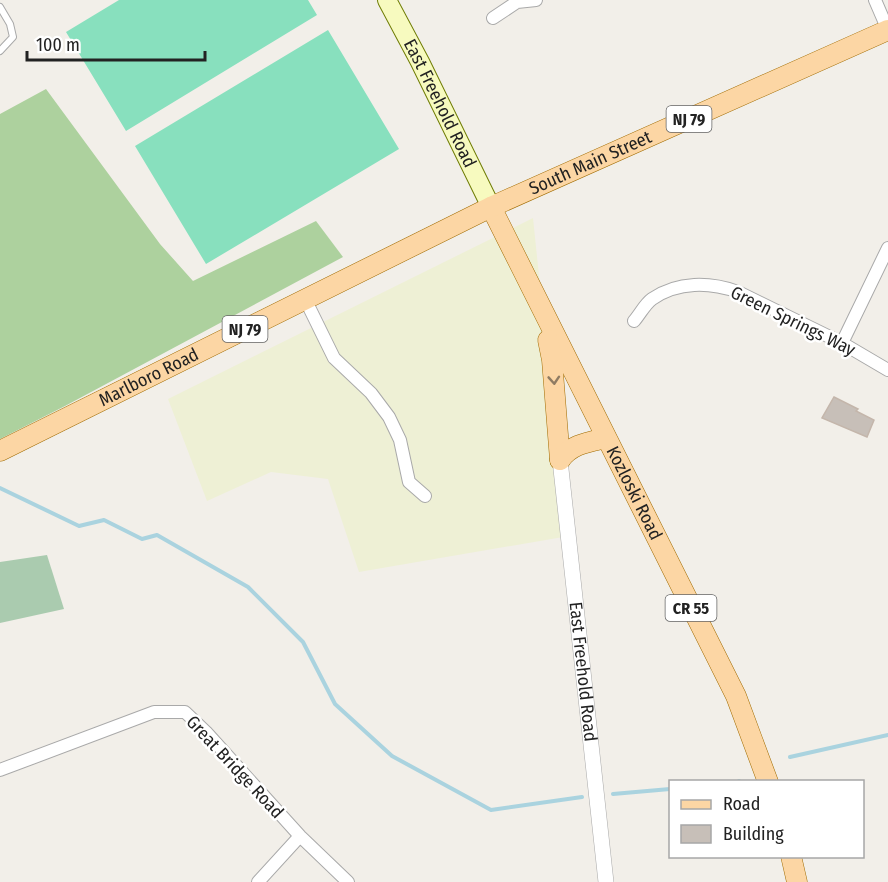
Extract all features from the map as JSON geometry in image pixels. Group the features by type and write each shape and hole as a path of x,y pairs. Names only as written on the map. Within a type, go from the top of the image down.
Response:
{"main road":[{"name":"East Freehold Road","path":"387,0 491,207"},
{"name":"South Main Street","path":"491,207 888,30"},
{"name":"Marlboro Road","path":"0,452 491,207"},
{"name":"Kozloski Road","path":"491,207 537,303 736,696 767,780"},
{"path":"537,303 552,360 560,460"},
{"path":"560,460 564,454 577,446 606,438"},
{"path":"790,858 796,882"}],"street":[{"path":"493,18 517,2 536,0"},
{"path":"875,0 888,30"},
{"path":"842,343 888,248"},
{"name":"Green Springs Way","path":"634,321 652,300 675,289 709,284 738,292 842,343 888,370"},
{"path":"305,299 334,357 371,393 389,417 400,440 409,482 425,496"},
{"name":"East Freehold Road","path":"560,460 606,882"},
{"name":"Great Bridge Road","path":"0,770 154,712 185,712 300,836 348,882"},
{"path":"258,882 300,836"}],"lane":[{"path":"0,7 10,24 13,37 0,51"}],"green space":[{"path":"119,0 308,0 317,15 126,131 66,32"},
{"path":"328,30 399,149 206,264 135,146"},
{"path":"46,89 160,244 193,281 316,221 343,257 0,439 0,114"},
{"path":"533,218 557,449 569,536 359,572 328,479 271,472 207,501 168,399"},
{"path":"47,555 64,609 0,623 0,562"}],"building":[{"path":"834,397 874,420 867,437 822,418"}],"waterway":[{"path":"0,488 79,526 104,520 142,539 157,535 248,587 303,642 335,704 392,756 491,810 582,797"},
{"path":"790,757 888,735"},
{"path":"613,794 669,789"}]}
